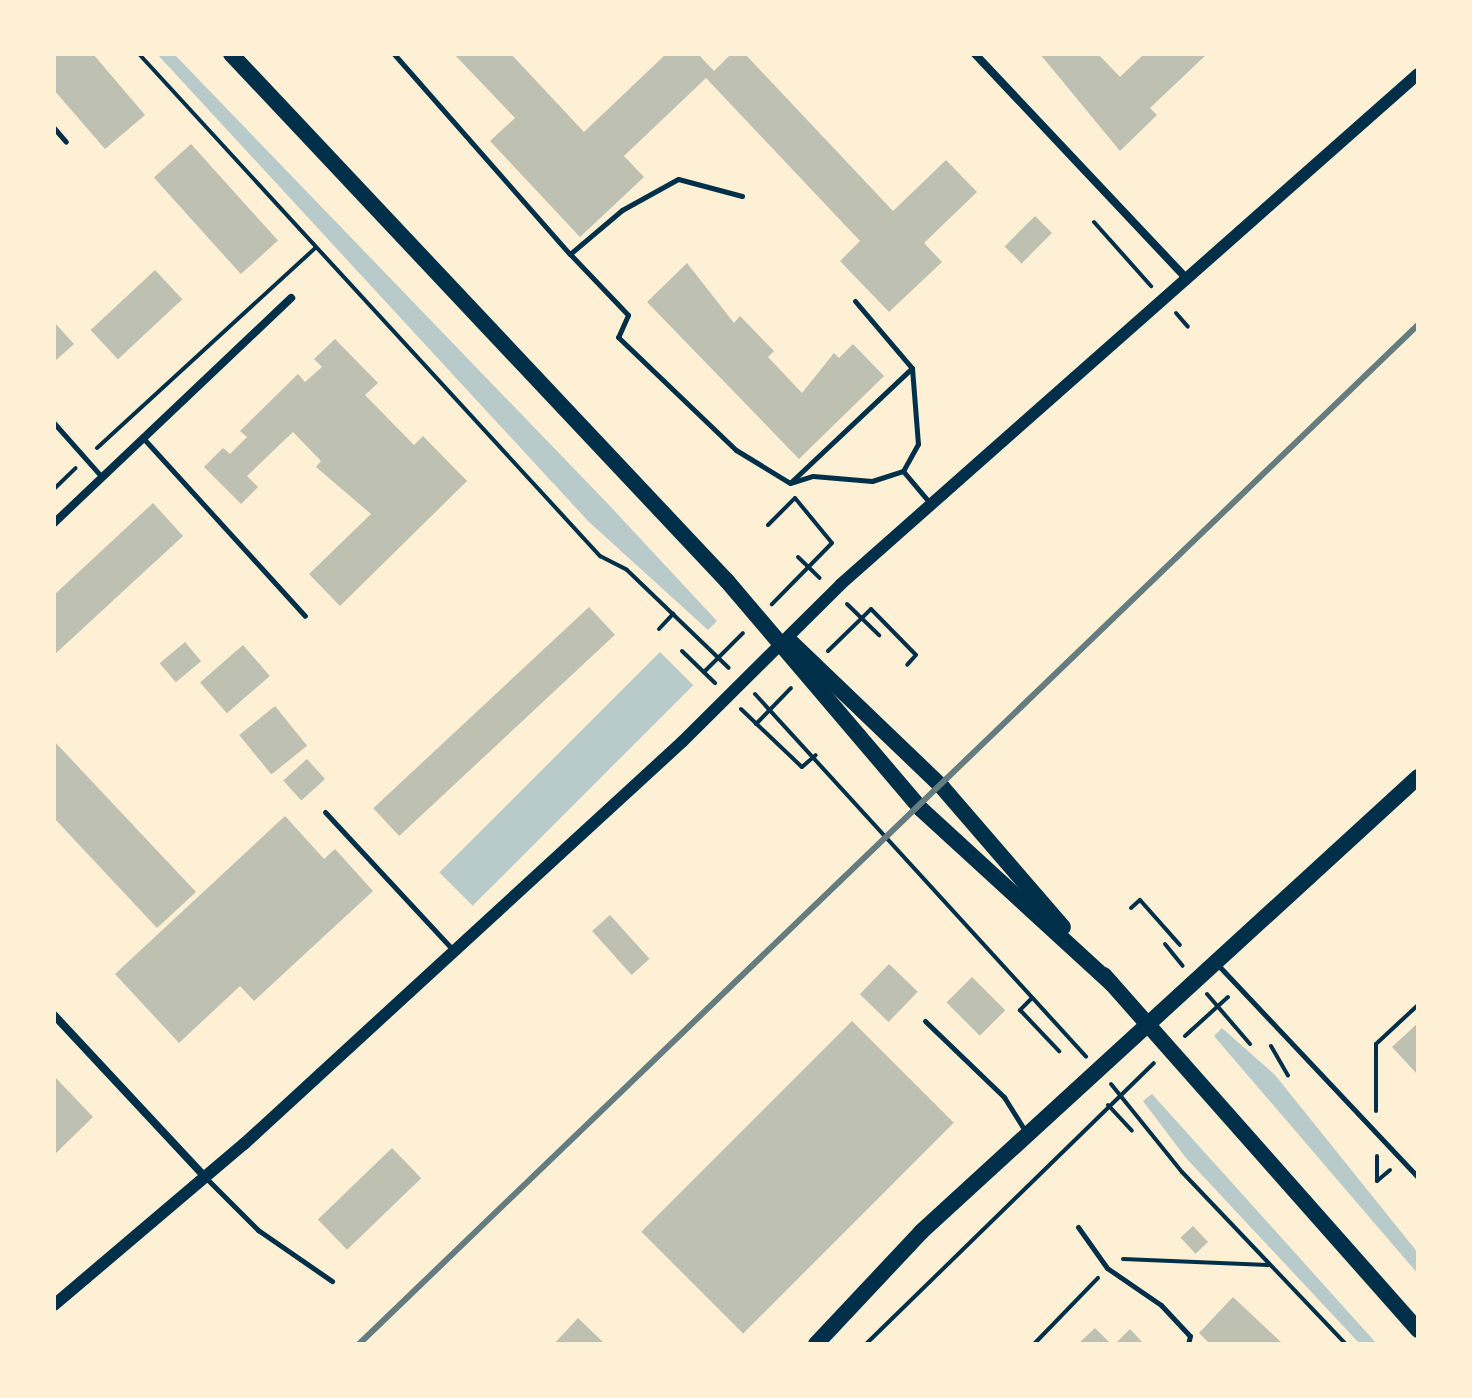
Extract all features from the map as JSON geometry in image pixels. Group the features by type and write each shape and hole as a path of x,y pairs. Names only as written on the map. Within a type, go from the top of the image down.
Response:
{"main road":[{"path":"231,54 727,581 921,809 1111,983"},
{"path":"727,581 942,787 1418,1330"},
{"path":"816,1344 921,1232 1418,777"}],"street":[{"path":"975,54 1184,276"},
{"path":"54,1305 205,1177 454,951 729,697 841,584 1184,276 1418,74"},
{"path":"54,523 291,298"},
{"path":"54,1015 205,1177"}],"lane":[{"path":"394,54 570,254 628,315 618,337 736,450 790,483 813,476 872,481 903,471 918,444 912,368 855,301"},
{"path":"54,128 66,142"},
{"path":"570,254 622,210 678,179 742,196"},
{"path":"790,483 912,368"},
{"path":"54,423 102,477"},
{"path":"143,438 305,616"},
{"path":"903,471 931,504"},
{"path":"325,812 454,951"},
{"path":"1214,962 1418,1177"},
{"path":"925,1021 1004,1097 1028,1134"},
{"path":"205,1177 258,1230 332,1281"},
{"path":"1078,1227 1107,1268 1161,1305 1190,1336 1188,1344"}],"path":[{"path":"139,54 600,556 627,570 710,650"},
{"path":"1094,222 1188,327"},
{"path":"54,489 316,247"},
{"path":"768,525 795,498 832,543"},
{"path":"871,609 916,655 907,665"},
{"path":"659,629 673,614"},
{"path":"682,651 704,672"},
{"path":"781,718 1062,1032"},
{"path":"756,724 802,767 816,755"},
{"path":"1131,908 1140,900 1180,945"},
{"path":"1031,999 1020,1010 1059,1051"},
{"path":"1377,1181 1376,1044 1418,1005"},
{"path":"866,1344 1108,1105 1132,1131"},
{"path":"1144,1120 1182,1172 1346,1344"}],"shaded area":[{"path":"157,54 174,54 608,504 717,621 708,630 589,522"},
{"path":"660,652 693,685 473,906 439,873"},
{"path":"1222,1028 1275,1075 1418,1253 1418,1274 1214,1036"},
{"path":"1152,1094 1377,1344 1360,1344 1186,1158 1143,1101"}],"building":[{"path":"54,54 93,54 145,115 105,149 54,90"},
{"path":"454,54 511,54 584,132 666,54 698,54 714,71 731,54 745,54 893,211 946,160 977,192 924,243 942,262 889,312 840,261 860,241 706,78 624,156 644,177 580,237 490,141 515,118"},
{"path":"1040,54 1098,54 1120,77 1144,54 1207,54 1150,108 1157,115 1120,151"},
{"path":"191,144 278,241 241,274 154,177"},
{"path":"1035,216 1052,233 1022,263 1005,246"},
{"path":"687,263 734,323 740,316 774,351 768,357 802,393 834,353 839,358 853,344 884,376 799,459 647,302"},
{"path":"155,270 182,299 118,359 91,330"},
{"path":"54,322 74,344 54,362"},
{"path":"335,339 378,383 365,395 414,445 423,436 467,481 340,606 309,574 371,514 316,467 321,461 293,432 247,476 258,487 241,504 204,467 223,448 230,454 247,437 240,431 298,374 305,382 322,367 314,359"},
{"path":"153,503 183,536 54,655 54,595"},
{"path":"589,607 615,635 399,836 373,808"},
{"path":"185,642 201,661 176,682 160,663"},
{"path":"243,645 270,676 227,713 200,682"},
{"path":"275,706 307,746 271,775 239,735"},
{"path":"54,741 196,892 157,928 54,818"},
{"path":"307,759 325,779 301,800 283,780"},
{"path":"285,816 324,859 335,849 373,891 254,1001 240,986 179,1043 115,974"},
{"path":"610,915 649,959 632,975 592,931"},
{"path":"889,964 918,992 889,1022 860,994"},
{"path":"972,977 1005,1010 980,1036 947,1002"},
{"path":"852,1021 954,1123 743,1334 641,1232"},
{"path":"1418,1023 1418,1075 1392,1047"},
{"path":"54,1076 93,1117 54,1155"},
{"path":"392,1148 421,1178 347,1250 318,1220"},
{"path":"1193,1226 1208,1242 1196,1254 1181,1238"},
{"path":"1233,1297 1283,1344 1210,1344 1199,1333"},
{"path":"578,1318 605,1344 554,1344"},
{"path":"1095,1328 1111,1344 1078,1344"},
{"path":"1130,1329 1144,1344 1115,1344"}],"railway":[{"path":"359,1344 1418,325"}]}
